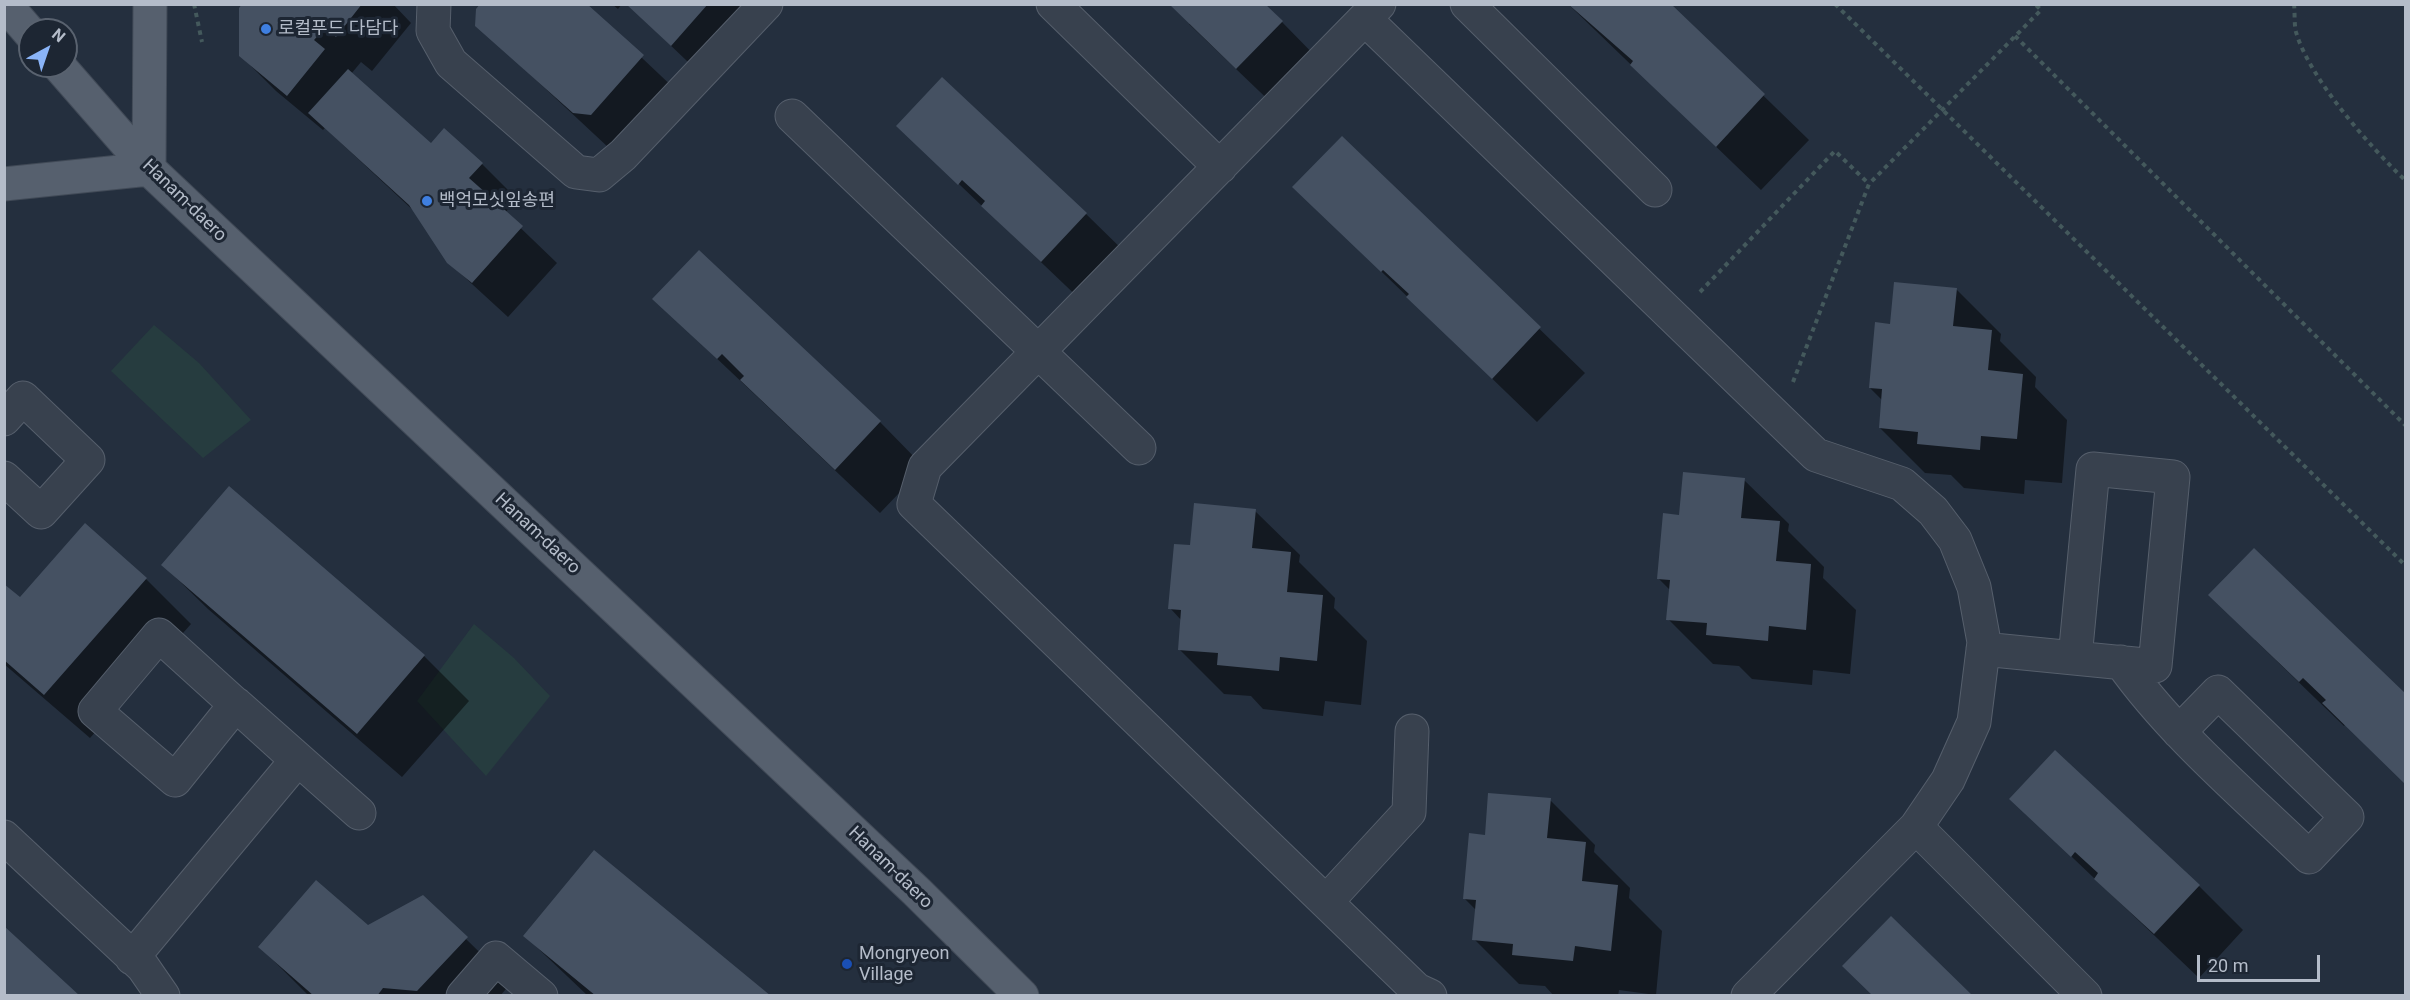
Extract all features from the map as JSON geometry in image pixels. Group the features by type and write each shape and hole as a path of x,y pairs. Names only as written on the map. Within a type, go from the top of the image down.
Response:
{"main road":[{"path":"4,184 149,169 150,4"},
{"path":"6,5 18,19"},
{"name":"Hanam-daero","path":"69,78 149,169 891,868 1022,996"}],"street":[{"path":"434,4 433,32 451,63 576,172 599,175 623,155 766,4"},
{"path":"1053,4 1220,167"},
{"path":"1467,4 1655,190"},
{"path":"1430,996 1417,990 914,504 925,467 1372,12 1675,319 1816,456 1902,484 1934,511 1955,540 1974,587 1983,649 1974,722 1948,780 1916,826 1748,996"},
{"path":"792,116 1139,448"},
{"path":"4,418 23,398 88,460 41,512 4,478"},
{"path":"1983,649 2155,666 2172,477 2093,469 2075,658"},
{"path":"2121,662 2150,702 2179,732 2309,857 2348,818 2218,692 2179,732"},
{"path":"132,958 297,760 236,704 359,813"},
{"path":"1326,902 1409,812 1412,732"},
{"path":"1916,826 2085,996"},
{"path":"4,837 132,958 163,996"},
{"path":"463,996 496,958 541,996"}],"path":[{"path":"194,4 202,42"},
{"path":"1835,4 2406,566"},
{"path":"1778,419 1869,184 2041,10 2035,4"},
{"path":"2294,4 2298,38 2322,82 2384,160 2406,181"},
{"path":"2015,36 2406,426"},
{"path":"1675,319 1835,151 1869,184"}],"green space":[{"path":"154,325 199,363 251,420 203,458 111,371"},
{"path":"474,624 514,658 550,696 486,776 417,701"}],"building":[{"path":"242,4 362,4 336,37 325,28 314,40 325,49 287,96 239,56 239,8"},
{"path":"480,4 587,4 644,55 591,115 573,113 475,26 476,9"},
{"path":"626,4 708,4 671,46"},
{"path":"1169,4 1265,4 1283,21 1236,69"},
{"path":"1568,4 1671,4 1765,94 1716,147 1630,65 1633,61"},
{"path":"348,69 431,143 444,128 483,163 469,178 523,226 472,283 447,263 409,205 308,113"},
{"path":"942,77 1087,213 1041,262 981,206 985,201 962,180 958,185 896,126"},
{"path":"1342,136 1541,327 1492,379 1406,297 1409,294 1383,270 1381,272 1292,187"},
{"path":"699,250 881,421 835,470 740,380 744,376 722,354 717,359 652,299"},
{"path":"1894,282 1957,288 1953,326 1992,330 1988,370 2023,374 2017,439 1981,436 1980,450 1917,444 1918,432 1879,428 1882,389 1869,388 1875,322 1890,324"},
{"path":"1683,472 1745,478 1741,518 1780,521 1776,561 1811,564 1806,630 1769,626 1768,641 1706,635 1707,623 1666,620 1670,580 1657,579 1663,513 1679,515"},
{"path":"229,486 425,655 357,734 161,565"},
{"path":"1194,503 1256,509 1252,548 1291,552 1287,592 1323,595 1317,661 1280,657 1279,671 1217,665 1218,653 1178,650 1181,610 1168,609 1174,544 1190,545"},
{"path":"85,523 147,578 44,695 4,660 4,584 20,597"},
{"path":"2254,548 2406,694 2406,785 2322,703 2326,700 2303,678 2299,682 2208,595"},
{"path":"2055,750 2200,885 2154,934 2094,879 2098,873 2075,852 2071,857 2009,799"},
{"path":"1488,793 1551,798 1547,838 1586,842 1582,881 1618,885 1611,951 1575,946 1573,961 1512,955 1513,944 1472,940 1476,900 1463,899 1469,833 1485,835"},
{"path":"594,850 771,996 596,996 523,936"},
{"path":"316,880 368,925 423,895 468,937 417,991 383,988 377,996 314,996 258,947"},
{"path":"1891,916 1973,996 1873,996 1842,966"},
{"path":"4,926 80,996 4,996"}],"place":[{"name":"로컬푸드 다담다","path":"266,29"},
{"name":"백억모싯잎송편","path":"427,201"},
{"name":"Mongryeon Village","path":"847,964"}]}
